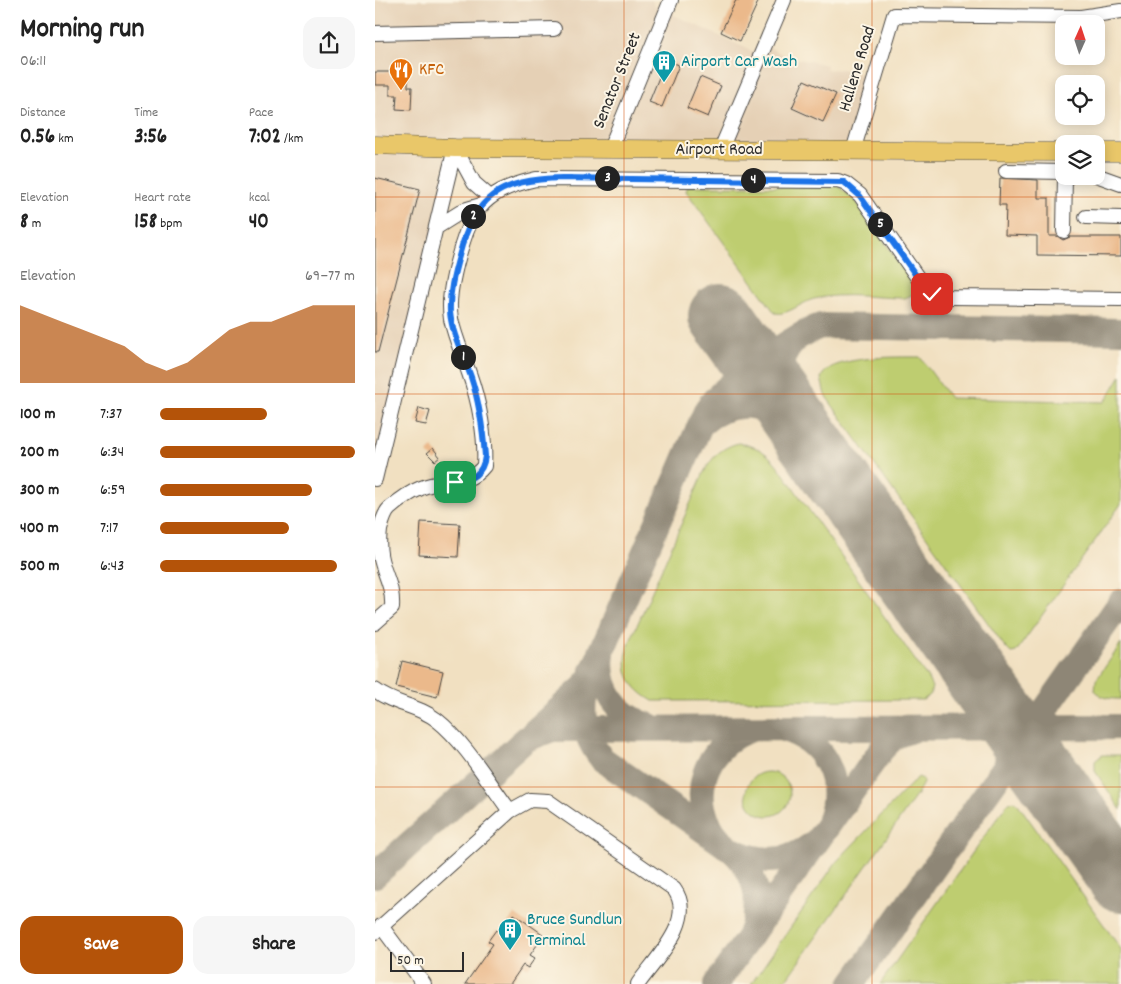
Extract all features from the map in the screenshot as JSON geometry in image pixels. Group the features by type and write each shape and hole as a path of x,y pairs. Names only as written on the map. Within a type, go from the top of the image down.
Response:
{"main road":[{"name":"Airport Road","path":"375,145 455,148 1055,152"},
{"path":"1105,152 1121,152"}],"street":[{"name":"Senator Street","path":"610,149 671,0"},
{"path":"721,149 784,0"},
{"name":"Hallene Road","path":"853,151 894,15 1081,17 1121,11"},
{"path":"375,33 554,29"},
{"path":"455,148 485,201"},
{"path":"375,479 455,148"},
{"path":"1006,171 1055,172"},
{"path":"437,227 464,210 485,201 519,182 536,178 838,181 846,184 860,196 922,284 932,294 950,297 1121,299"},
{"path":"1105,178 1121,184"},
{"path":"1064,231 1065,185"},
{"path":"375,623 393,608 391,593 377,554 377,545 387,512 420,488 437,483 472,478 484,466 484,449 475,397 455,336 450,301 453,277 466,230 485,201"},
{"path":"1086,217 1121,218"},
{"path":"375,690 389,701 423,711 438,721 467,754 510,811"},
{"path":"424,984 378,929 510,811 530,800 548,801 665,882 678,894 682,904 680,922 638,984"}],"shaded area":[{"path":"375,0 652,0 654,6 763,56 767,46 785,56 827,65 826,70 843,69 875,79 854,152 456,148 375,482"}],"green space":[{"path":"688,186 839,187 855,200 916,287 916,293 905,298 825,297 814,299 789,311 775,313 686,191"},
{"path":"920,357 950,398 1105,402 1121,375 1121,504 1016,652 1011,653 1005,647 825,395 821,378 826,370 836,365 865,359"},
{"path":"738,443 760,450 778,466 927,677 932,687 930,695 923,700 653,701 633,685 626,664 628,646 704,472 718,453"},
{"path":"1121,644 1121,699 1107,698 1095,690 1096,680"},
{"path":"1102,755 1121,755 1121,810 1095,771 1095,761"},
{"path":"768,772 780,776 786,782 790,794 786,806 780,812 768,816 756,812 750,806 746,794 750,782 756,776"},
{"path":"918,777 923,779 923,783 916,796 783,984 751,984 837,861"},
{"path":"1014,801 1121,949 1121,984 880,984 1007,804"}],"building":[{"path":"736,0 759,0 740,41 721,32"},
{"name":"Airport Car Wash","path":"666,60 679,65 662,107 649,102"},
{"name":"KFC","path":"375,72 393,72 393,75 408,75 408,87 412,87 411,110 396,109 397,95 390,95 390,85 375,85"},
{"path":"700,77 721,86 708,117 687,108"},
{"path":"804,80 836,94 823,122 792,108"},
{"path":"375,178 420,189 378,352 375,352"},
{"path":"1000,178 1038,180 1038,198 1049,198 1049,236 1057,236 1063,240 1070,237 1121,237 1121,256 1037,255 1037,236 1005,235 1006,205 999,205"},
{"path":"419,408 430,411 426,425 415,423"},
{"path":"433,448 440,457 435,461 427,453"},
{"path":"421,522 460,524 458,557 419,555"},
{"path":"402,661 443,671 437,697 396,687"},
{"name":"Bruce Sundlun Terminal","path":"514,914 544,935 530,955 535,958 528,968 523,965 510,984 465,984 493,944 488,941 496,930 501,933"}],"taxiway":[{"path":"750,935 756,912 756,890 753,879 741,859 732,850 602,759 595,750 586,730 583,710 586,689 590,678 707,409 727,388 760,362 795,339 821,326 1121,331"},
{"path":"785,407 780,373 783,357 793,342"},
{"path":"701,424 713,415 736,406 748,406 772,411 797,423"},
{"path":"852,984 1121,602"},
{"path":"602,654 603,678 606,689 612,699 628,716 650,726"},
{"path":"533,733 583,688 589,679"},
{"path":"375,875 526,739 552,729 1121,727"},
{"path":"719,839 709,824 703,808 702,791 705,775 711,760 722,747 735,736 752,729"},
{"path":"783,729 797,734 809,742 827,764 832,776 834,790 834,804 830,819"},
{"path":"716,984 882,749 895,736 914,729"},
{"path":"732,850 753,858 773,860 793,855 813,844"}],"runway":[{"path":"721,316 1121,879"}],"place":[{"name":"Airport Car Wash","path":"664,83"},
{"name":"KFC","path":"401,91"},
{"name":"Bruce Sundlun Terminal","path":"510,951"}],"route":[{"path":"455,482 472,478 484,466 485,456 473,386 455,336 451,319 450,294 452,283 466,230 477,209 490,197 519,182 536,178 844,182 860,196 922,284 932,294"}]}
